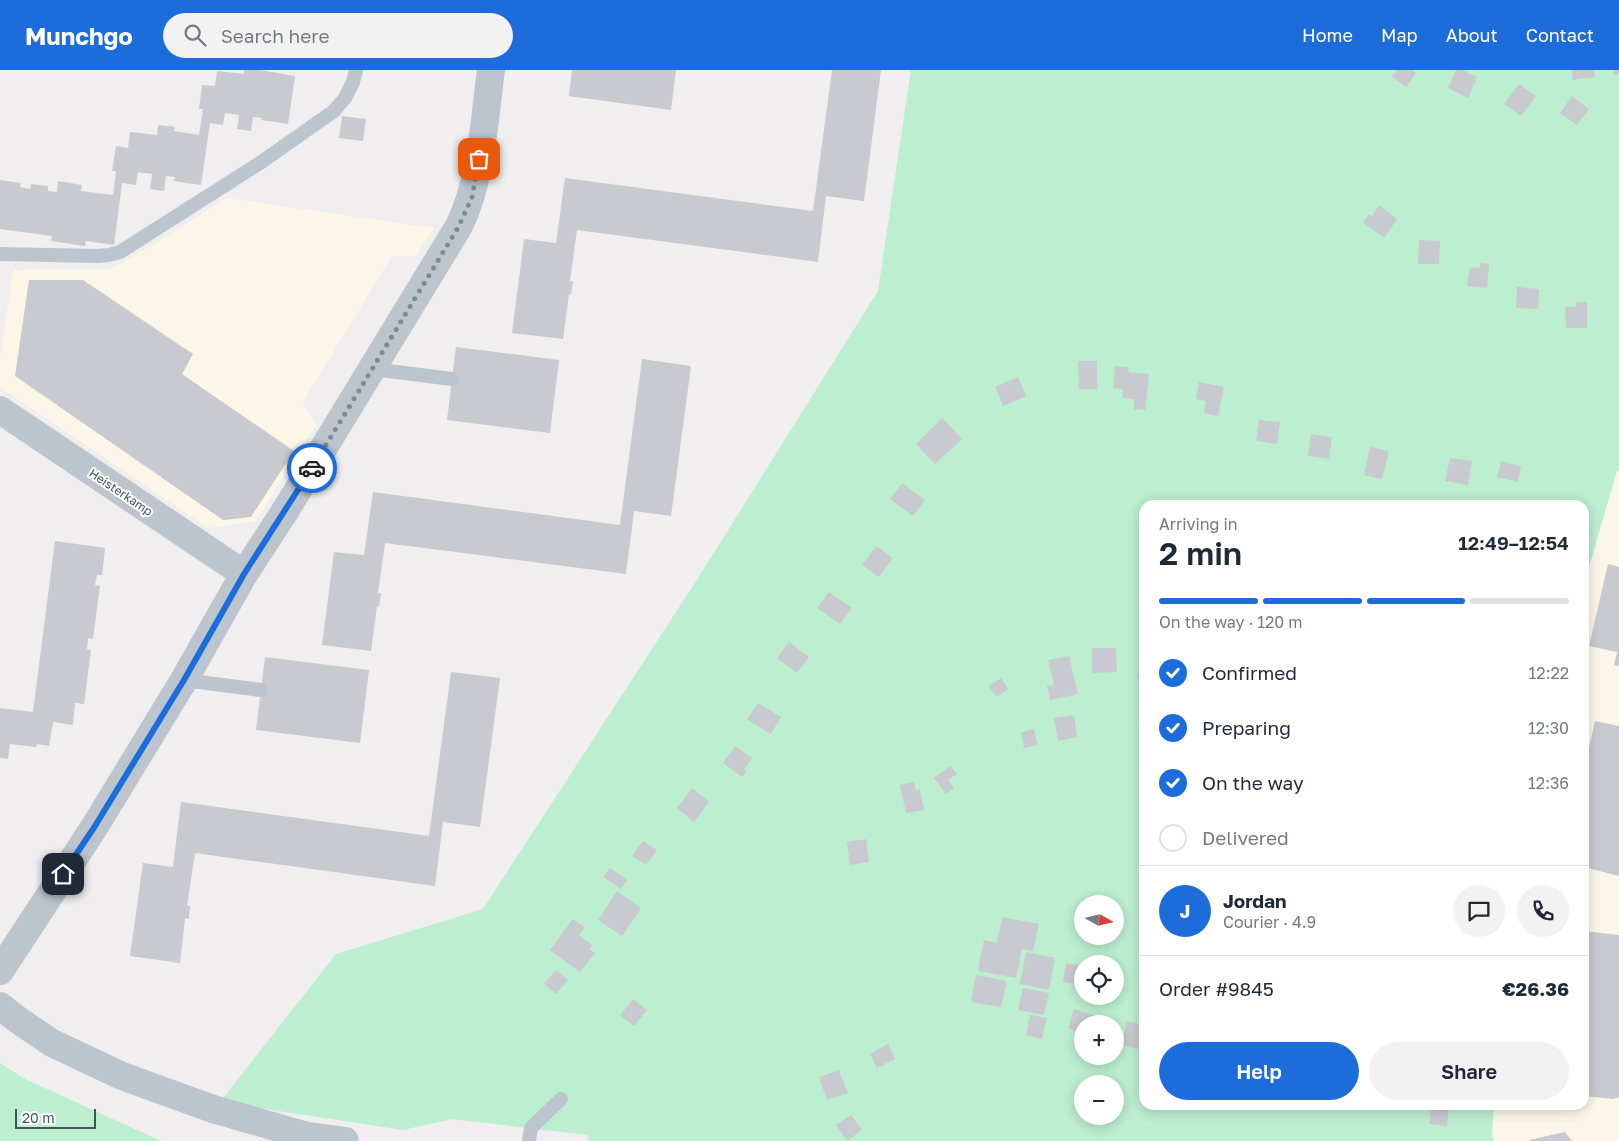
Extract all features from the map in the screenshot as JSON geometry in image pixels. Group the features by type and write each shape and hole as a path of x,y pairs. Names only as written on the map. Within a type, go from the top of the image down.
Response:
{"street":[{"path":"0,971 95,826 184,680 244,574 373,369 459,226 468,208 476,179 491,70"},
{"name":"Heisterkamp","path":"0,410 244,574"},
{"path":"0,1006 52,1043 122,1076 213,1109 307,1136 345,1141"}],"lane":[{"path":"0,254 96,256 109,255 124,250 260,163 334,111 345,98 353,82 356,70"},
{"path":"373,369 452,379"},
{"path":"184,680 261,690"},
{"path":"529,1141 531,1128 562,1099"}],"shaded area":[{"path":"227,198 434,228 416,256 392,256 303,402 316,425 256,521 208,528 0,387 0,359 13,270 111,269"},
{"path":"1617,470 1619,471 1619,1141 1495,1141 1492,1137 1494,1110 1589,1110 1589,567"}],"green space":[{"path":"911,70 1619,70 1619,471 1617,471 1589,567 1589,500 1139,500 1139,1110 1494,1110 1492,1137 1495,1141 589,1141 587,1135 452,1119 403,1130 220,1102 336,954 483,909 700,575 878,291"},
{"path":"0,1063 25,1079 161,1141 0,1141"}],"building":[{"path":"244,70 260,70 295,76 288,124 253,117 251,131 237,129 239,115 225,113 223,125 210,123 201,185 174,181 175,177 166,176 164,191 150,189 152,174 138,172 136,185 122,183 114,245 86,241 85,246 51,241 52,236 0,229 0,180 21,183 20,187 30,189 31,184 48,186 48,191 57,192 58,181 82,185 81,191 113,195 116,171 112,171 116,146 128,148 130,132 157,135 158,125 175,127 174,131 199,135 203,109 199,109 202,85 215,86 217,71 244,74"},
{"path":"572,70 676,70 671,110 569,96"},
{"path":"832,70 881,70 864,201 826,196 818,262 577,230 570,281 573,281 571,294 569,294 563,339 512,333 524,239 556,243 565,178 813,211"},
{"path":"1397,70 1412,70 1416,73 1406,87 1392,77"},
{"path":"1456,70 1463,70 1477,77 1468,98 1448,88"},
{"path":"1572,70 1594,70 1595,77 1573,80"},
{"path":"1614,70 1619,70 1619,75 1613,74"},
{"path":"1519,84 1536,96 1521,116 1504,104"},
{"path":"1572,96 1589,109 1577,125 1560,113"},
{"path":"342,116 366,119 363,141 339,138"},
{"path":"1379,205 1397,219 1384,238 1363,222 1369,214 1372,216"},
{"path":"1419,240 1440,241 1439,264 1418,264"},
{"path":"1480,263 1489,264 1487,288 1467,286 1470,267 1480,268"},
{"path":"29,280 83,280 193,354 182,374 294,451 251,517 223,520 15,376"},
{"path":"1517,287 1539,289 1538,309 1516,308"},
{"path":"1576,302 1587,302 1587,328 1566,328 1565,307 1576,307"},
{"path":"456,347 559,360 550,433 447,420"},
{"path":"642,359 691,366 671,516 634,511 626,574 385,543 378,593 381,593 379,606 377,606 371,651 322,645 334,552 364,555 373,492 620,525"},
{"path":"1078,361 1097,361 1097,389 1079,389"},
{"path":"1115,366 1129,367 1128,372 1149,374 1145,410 1134,409 1134,399 1122,398 1123,389 1113,388"},
{"path":"1018,377 1026,396 1003,406 995,387"},
{"path":"1199,382 1224,387 1218,416 1204,413 1206,401 1196,399"},
{"path":"942,418 962,439 935,464 916,444"},
{"path":"1259,420 1280,422 1277,444 1256,441"},
{"path":"1311,434 1332,437 1329,459 1308,456"},
{"path":"1370,447 1389,451 1382,479 1364,475"},
{"path":"1450,458 1472,461 1468,485 1445,481"},
{"path":"1501,461 1521,466 1518,482 1497,477"},
{"path":"902,483 925,500 913,516 890,499"},
{"path":"55,541 105,548 102,575 97,575 95,585 100,586 93,639 88,638 87,649 91,650 84,704 75,703 73,725 53,722 49,746 37,744 36,747 10,744 8,759 0,758 0,708 33,712"},
{"path":"876,546 893,558 879,577 862,565"},
{"path":"1608,564 1619,567 1619,666 1614,665 1617,652 1589,646"},
{"path":"829,592 852,608 840,624 817,608"},
{"path":"789,642 809,657 797,673 777,658"},
{"path":"1092,648 1116,648 1117,672 1092,673"},
{"path":"1069,656 1078,694 1050,700 1047,686 1054,685 1048,660"},
{"path":"265,657 369,670 360,743 256,730"},
{"path":"451,672 500,678 480,827 443,822 435,886 195,853 187,906 190,906 189,919 185,918 180,963 130,956 143,863 173,867 181,802 429,836"},
{"path":"1001,678 1008,689 996,697 989,686"},
{"path":"758,703 781,717 771,734 747,719"},
{"path":"1074,715 1077,737 1058,741 1054,718"},
{"path":"1595,721 1619,726 1619,876 1589,868 1589,748"},
{"path":"1034,729 1038,745 1024,748 1021,732"},
{"path":"735,746 752,758 744,769 747,771 742,777 723,763"},
{"path":"950,766 957,774 948,780 954,788 946,794 934,778"},
{"path":"914,782 916,790 920,789 924,810 906,813 900,785"},
{"path":"692,788 709,802 694,822 677,808"},
{"path":"866,839 869,862 850,865 847,842"},
{"path":"643,841 657,850 646,865 632,856"},
{"path":"610,868 627,880 621,889 603,877"},
{"path":"617,891 641,908 622,936 598,920"},
{"path":"1002,917 1039,924 1033,951 1022,949 1016,978 978,971 984,940 997,943"},
{"path":"573,919 585,927 579,935 592,945 589,949 595,953 580,972 550,950"},
{"path":"1589,932 1619,935 1619,1097 1613,1099 1589,1097"},
{"path":"1026,952 1055,958 1049,990 1020,984"},
{"path":"1066,963 1074,964 1074,983 1063,982"},
{"path":"556,970 568,980 556,994 544,984"},
{"path":"976,975 1007,981 1001,1007 971,1002"},
{"path":"1023,988 1049,993 1044,1015 1018,1010"},
{"path":"633,999 647,1010 634,1026 620,1015"},
{"path":"1074,1009 1092,1015 1074,1015 1074,1030 1068,1028"},
{"path":"1030,1015 1047,1018 1042,1039 1026,1035"},
{"path":"1127,1021 1139,1024 1139,1049 1124,1045"},
{"path":"888,1044 895,1059 877,1068 870,1054"},
{"path":"839,1070 848,1093 827,1100 819,1077"},
{"path":"1430,1110 1449,1110 1447,1126 1429,1124"},
{"path":"851,1115 862,1130 847,1141 836,1125"},
{"path":"1565,1132 1572,1141 1529,1140"}],"way so far":[{"path":"312,468 459,226 472,197 479,159"}],"route":[{"path":"63,874 95,826 184,680 244,574 312,468"}]}
